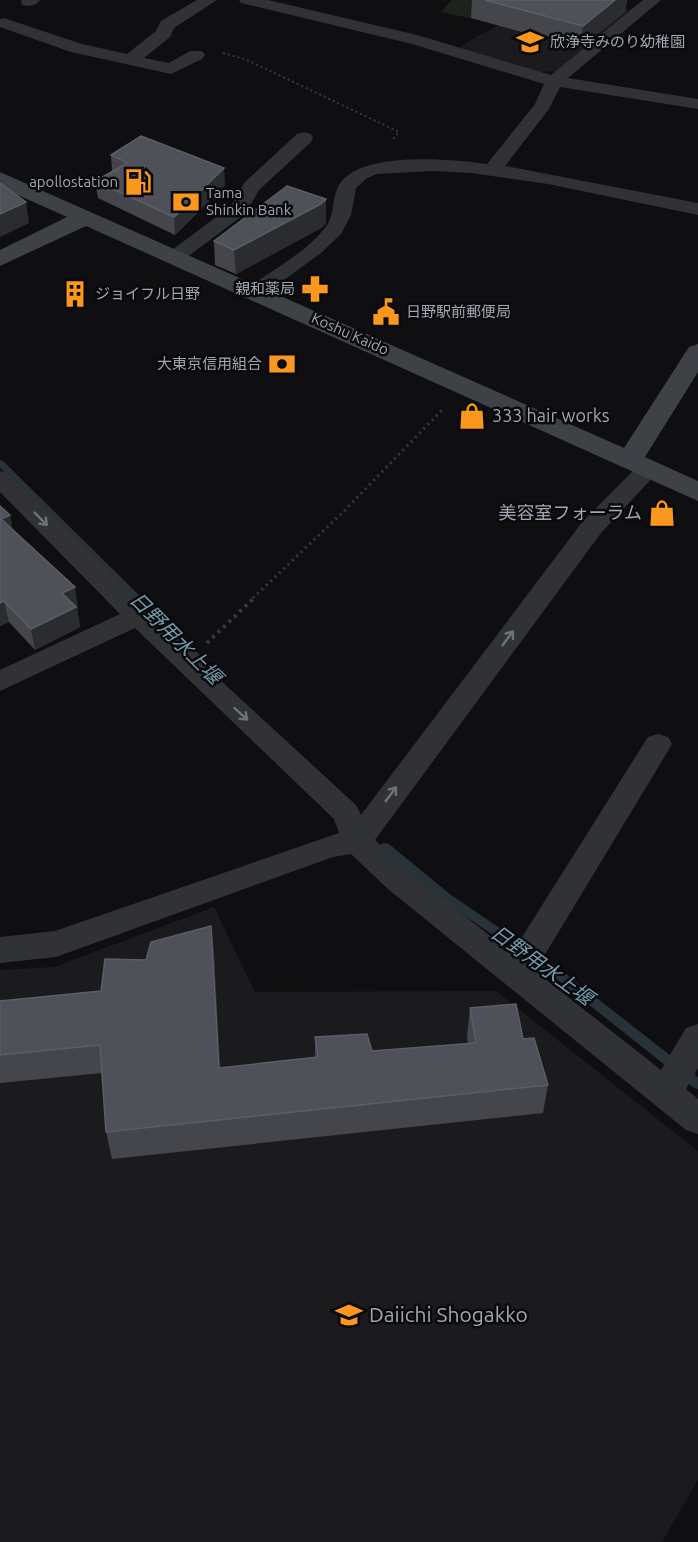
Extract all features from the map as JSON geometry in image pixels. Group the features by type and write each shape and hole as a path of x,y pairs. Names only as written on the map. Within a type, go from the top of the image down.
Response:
{"main road":[{"name":"Koshu Kaido","path":"0,179 640,464 698,492"},
{"path":"0,259 86,217"},
{"path":"640,464 698,352"}],"street":[{"path":"130,60 164,33 167,25 208,0"},
{"path":"247,0 417,40 554,81 698,104"},
{"path":"493,169 543,105 554,81 653,0"},
{"path":"4,23 77,48 171,69 196,55"},
{"path":"175,257 239,209 251,187 304,138"},
{"path":"255,292 321,243 339,222 345,189 359,174 370,169 423,165 493,169 698,209"},
{"path":"0,950 56,944 331,846 357,842 640,464"},
{"path":"0,477 186,664 346,813 357,842 399,881 524,960 681,1067 698,1119"},
{"path":"0,681 138,616"},
{"path":"524,960 658,744"}],"path":[{"path":"216,52 247,60 399,132 383,149"},
{"path":"186,664 341,514 466,386"}],"shaded area":[{"path":"452,0 492,0 474,19 441,12"},
{"name":"欣浄寺みのり幼稚園","path":"599,3 630,10 559,71 540,72 459,48 477,36 520,15"},
{"name":"Daiichi Shogakko","path":"214,907 255,992 496,991 698,1151 698,1480 662,1542 0,1542 0,970 54,967"}],"building":[{"path":"485,0 615,0 583,26"},
{"path":"141,136 224,168 174,217 95,181 128,163 111,155"},
{"path":"0,183 26,202 0,214"},
{"path":"287,186 326,199 321,204 234,250 214,241"},
{"path":"0,506 10,515 1,519 75,587 62,593 76,607 31,629 4,601 0,603"},
{"path":"211,926 219,1068 318,1057 315,1037 367,1034 372,1051 476,1043 470,1008 516,1004 523,1039 534,1038 548,1085 106,1132 100,1045 0,1055 0,1001 101,991 105,959 146,960 151,942"}],"waterway":[{"name":"日野用水上堰","path":"0,463 215,676"},
{"name":"日野用水上堰","path":"385,847 447,898 553,970 698,1084"}],"place":[{"name":"欣浄寺みのり幼稚園","path":"530,42"},
{"name":"apollostation","path":"138,182"},
{"name":"Tama Shinkin Bank","path":"186,202"},
{"name":"親和薬局","path":"315,289"},
{"name":"ジョイフル日野","path":"75,294"},
{"name":"日野駅前郵便局","path":"386,312"},
{"name":"大東京信用組合","path":"282,364"},
{"name":"333 hair works","path":"472,416"},
{"name":"美容室フォーラム","path":"662,513"},
{"name":"Daiichi Shogakko","path":"349,1315"}]}
